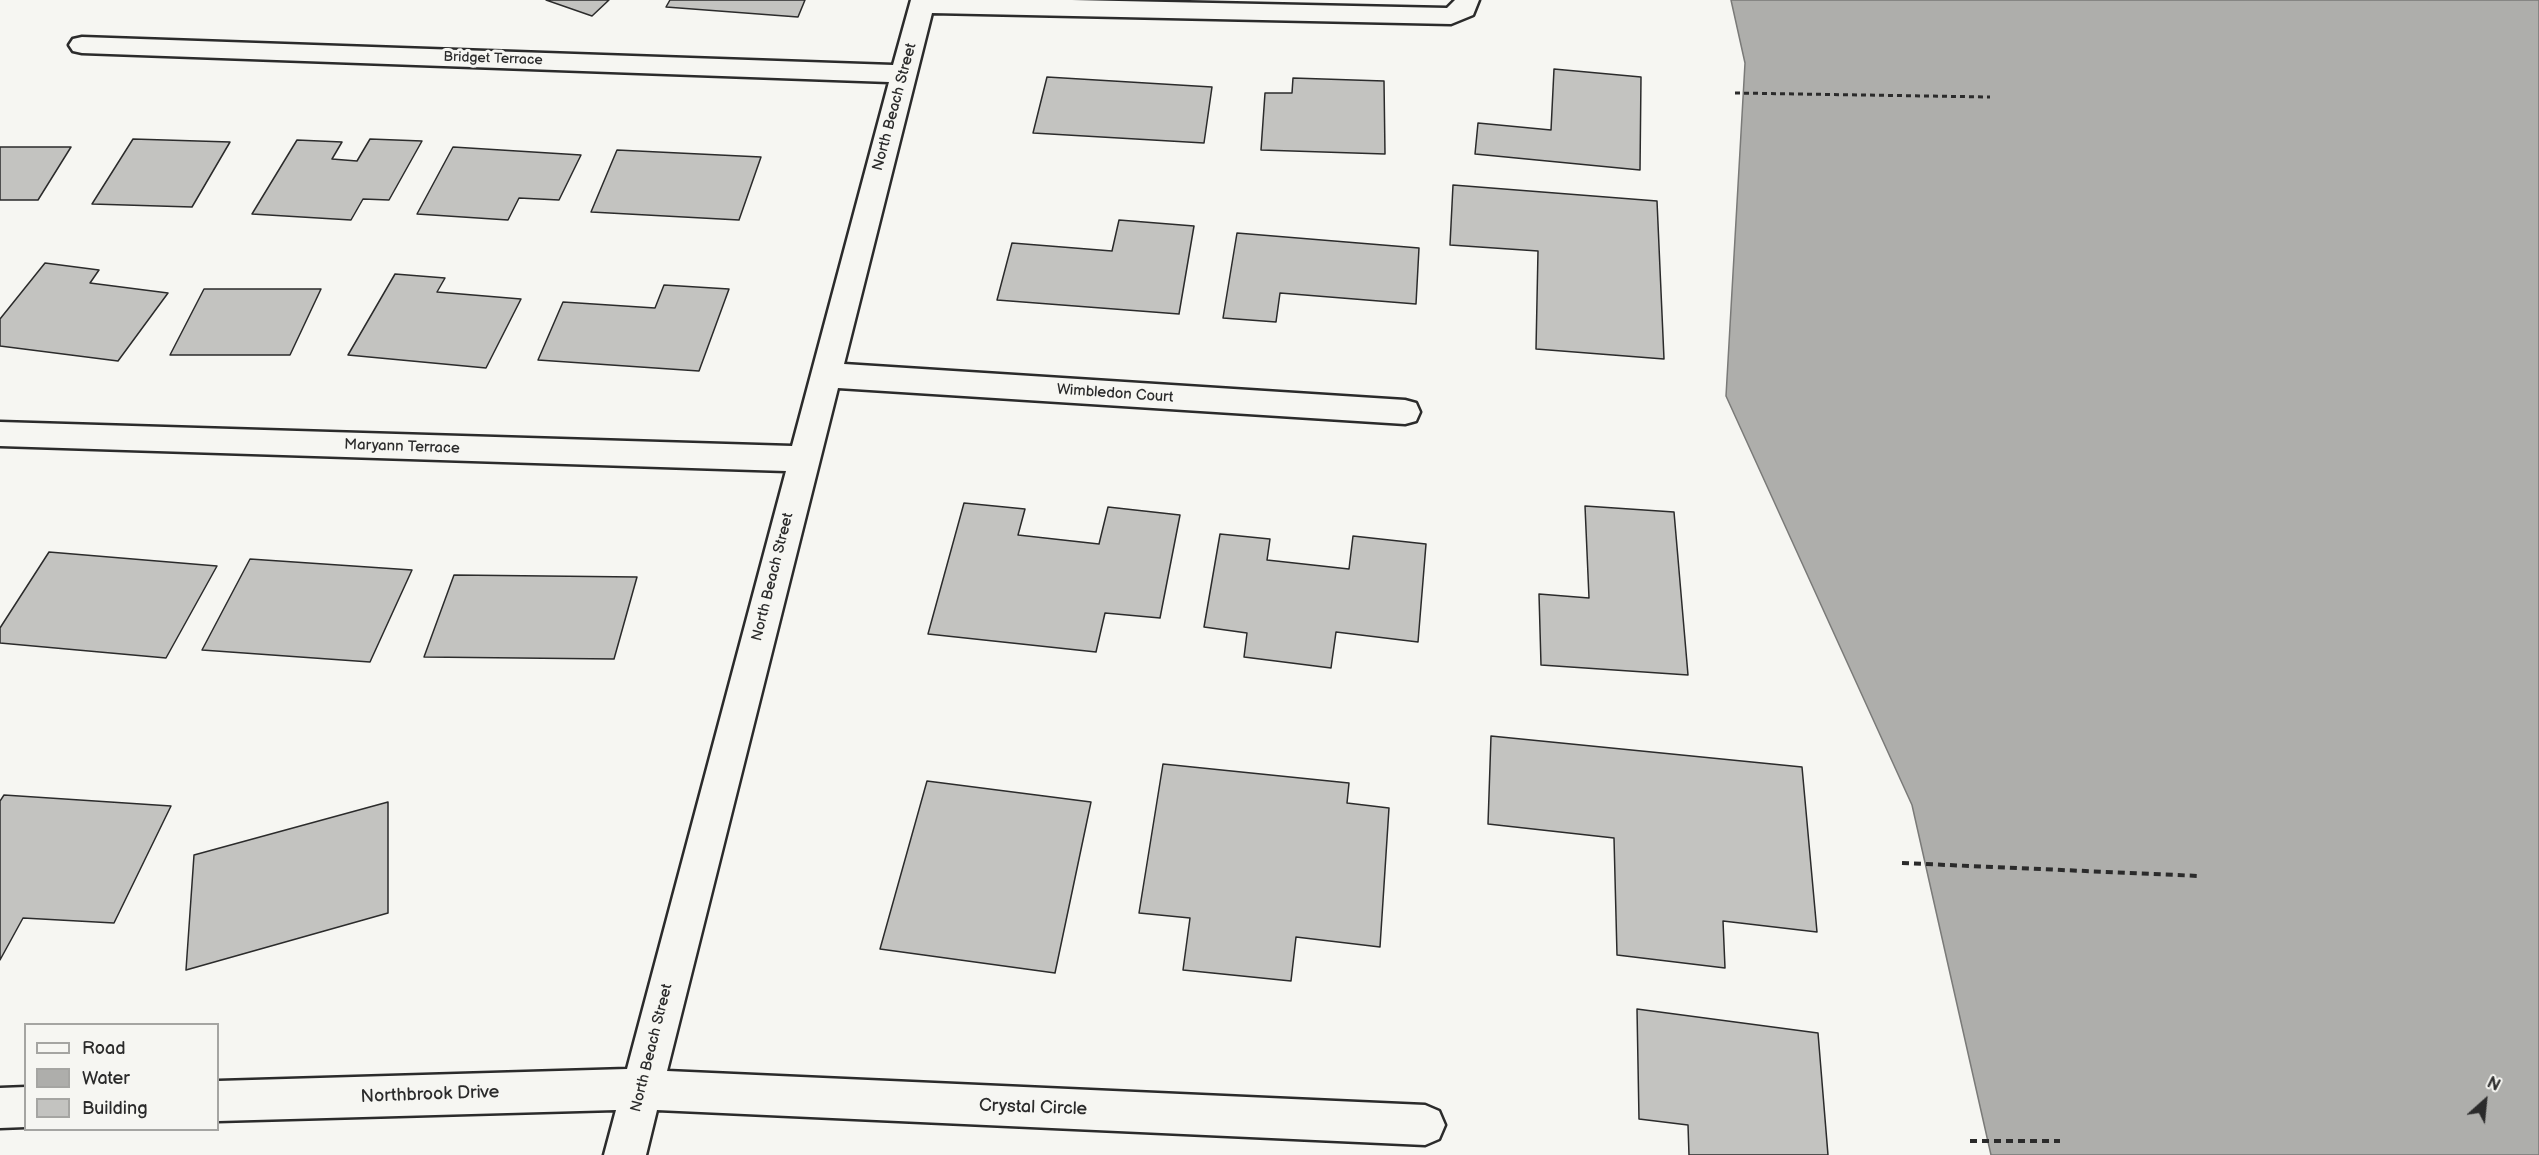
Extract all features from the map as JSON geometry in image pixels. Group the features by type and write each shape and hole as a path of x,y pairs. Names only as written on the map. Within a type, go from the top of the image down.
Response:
{"street":[{"path":"922,3 1451,16 1464,9 1467,0"},
{"name":"North Beach Street","path":"625,1155 922,3"},
{"name":"Bridget Terrace","path":"82,45 903,74"},
{"name":"Wimbledon Court","path":"825,375 1405,412"},
{"name":"Maryann Terrace","path":"0,434 804,459"},
{"name":"Northbrook Drive","path":"219,1101 642,1089"},
{"name":"Crystal Circle","path":"642,1089 724,1095 1425,1125"},
{"path":"0,1108 24,1107"}],"path":[{"path":"1735,93 1990,97"},
{"path":"1902,863 2199,876"},
{"path":"1970,1141 2060,1141"}],"water":[{"path":"1731,0 2539,0 2539,1155 1991,1155 1912,805 1726,396 1745,63"}],"building":[{"path":"546,0 609,0 592,16"},
{"path":"670,0 805,0 798,17 666,7"},
{"path":"1554,69 1641,77 1640,170 1475,154 1478,123 1551,130"},
{"path":"1047,77 1212,87 1204,143 1033,133"},
{"path":"1293,78 1384,81 1385,154 1261,150 1265,93 1292,93"},
{"path":"133,139 230,142 192,207 92,204"},
{"path":"370,139 422,141 389,200 363,199 351,220 252,214 297,140 342,142 332,159 357,161"},
{"path":"0,147 71,147 38,200 0,200"},
{"path":"453,147 581,155 559,200 519,198 508,220 417,214"},
{"path":"617,150 761,157 739,220 591,212"},
{"path":"1453,185 1657,201 1664,359 1536,349 1538,251 1450,245"},
{"path":"1119,220 1194,226 1179,314 997,300 1012,243 1112,251"},
{"path":"1237,233 1419,248 1416,304 1280,293 1276,322 1223,318"},
{"path":"45,263 99,270 90,283 168,293 118,361 0,346 0,319"},
{"path":"395,274 445,278 437,292 521,299 486,368 348,355"},
{"path":"664,285 729,289 699,371 538,360 563,302 655,308"},
{"path":"204,289 321,289 290,355 170,355"},
{"path":"964,503 1025,509 1018,535 1099,544 1108,507 1180,515 1160,618 1105,613 1096,652 928,634"},
{"path":"1585,506 1674,512 1688,675 1541,665 1539,594 1589,598"},
{"path":"1220,534 1270,539 1267,560 1349,569 1353,536 1426,544 1418,642 1336,632 1331,668 1244,657 1247,633 1204,627"},
{"path":"49,552 217,566 166,658 0,643 0,628"},
{"path":"250,559 412,570 370,662 202,650"},
{"path":"454,575 637,577 614,659 424,657"},
{"path":"1491,736 1802,767 1817,932 1723,921 1725,968 1617,955 1614,838 1488,824"},
{"path":"1163,764 1349,783 1347,803 1389,808 1380,947 1296,937 1291,981 1183,970 1190,918 1139,913"},
{"path":"927,781 1091,802 1055,973 880,949"},
{"path":"4,795 171,806 114,923 23,918 0,960 0,801"},
{"path":"388,802 388,913 186,970 194,855"},
{"path":"1637,1009 1818,1033 1828,1155 1689,1155 1688,1125 1639,1119"}]}
